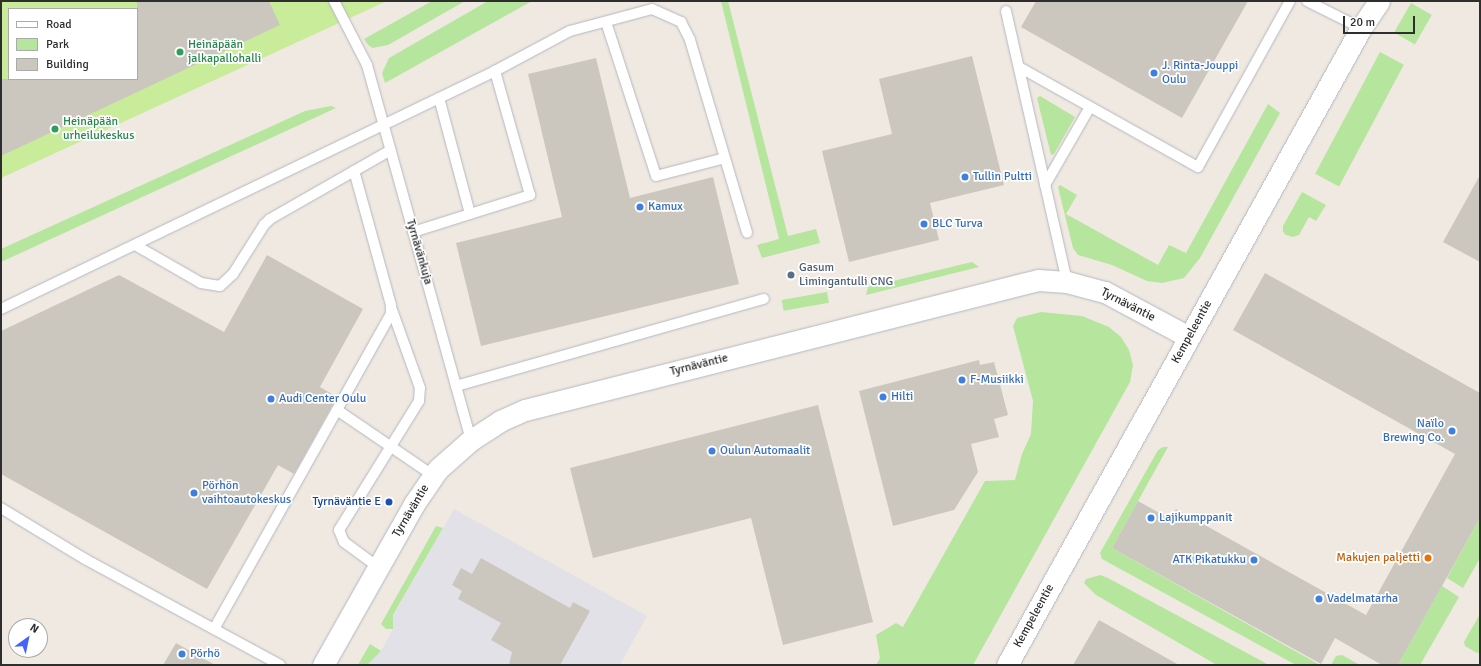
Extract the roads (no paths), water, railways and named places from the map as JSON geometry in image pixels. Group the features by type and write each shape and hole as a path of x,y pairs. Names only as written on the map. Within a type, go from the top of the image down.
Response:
{"street":[{"name":"Kempeleentie","path":"1007,665 1361,28 1379,1"},
{"name":"Tyrnäväntie","path":"323,665 378,567 434,476 455,452 500,421 550,403 1038,280 1067,282 1105,292 1189,337"}],"lane":[{"name":"Tyrnävänkuja","path":"334,1 367,65 471,440"},
{"path":"1019,67 1198,167 1290,1"},
{"path":"1307,1 1361,28"},
{"path":"1,309 495,71 570,31 652,9 681,22 690,40 747,233"},
{"path":"1006,11 1067,282"},
{"path":"606,22 656,176 725,158"},
{"path":"413,232 530,195 495,71"},
{"path":"439,98 470,214"},
{"path":"1045,185 1090,107"},
{"path":"135,245 201,283 220,286 233,274 264,225 270,219 390,150"},
{"path":"354,171 392,310 420,395 416,406 339,530 344,542 378,567"},
{"path":"456,386 764,299"},
{"path":"214,629 392,310"},
{"path":"337,410 434,476"},
{"path":"1,508 85,559 280,665"}],"place":[{"name":"Heinäpään jalkapallohalli","path":"180,52"},
{"name":"J. Rinta-Jouppi Oulu","path":"1154,73"},
{"name":"Heinäpään urheilukeskus","path":"55,129"},
{"name":"Tullin Pultti","path":"965,177"},
{"name":"Kamux","path":"640,207"},
{"name":"BLC Turva","path":"924,224"},
{"name":"Gasum Limingantulli CNG","path":"791,275"},
{"name":"F-Musiikki","path":"962,380"},
{"name":"Hilti","path":"883,397"},
{"name":"Audi Center Oulu","path":"271,399"},
{"name":"Naïlo Brewing Co.","path":"1452,431"},
{"name":"Oulun Automaalit","path":"712,451"},
{"name":"Pörhön vaihtoautokeskus","path":"194,493"},
{"name":"Tyrnäväntie E","path":"389,502"},
{"name":"Lajikumppanit","path":"1151,518"},
{"name":"Makujen paljetti","path":"1428,558"},
{"name":"ATK Pikatukku","path":"1254,560"},
{"name":"Vadelmatarha","path":"1319,599"},
{"name":"Pörhö","path":"182,654"}]}
